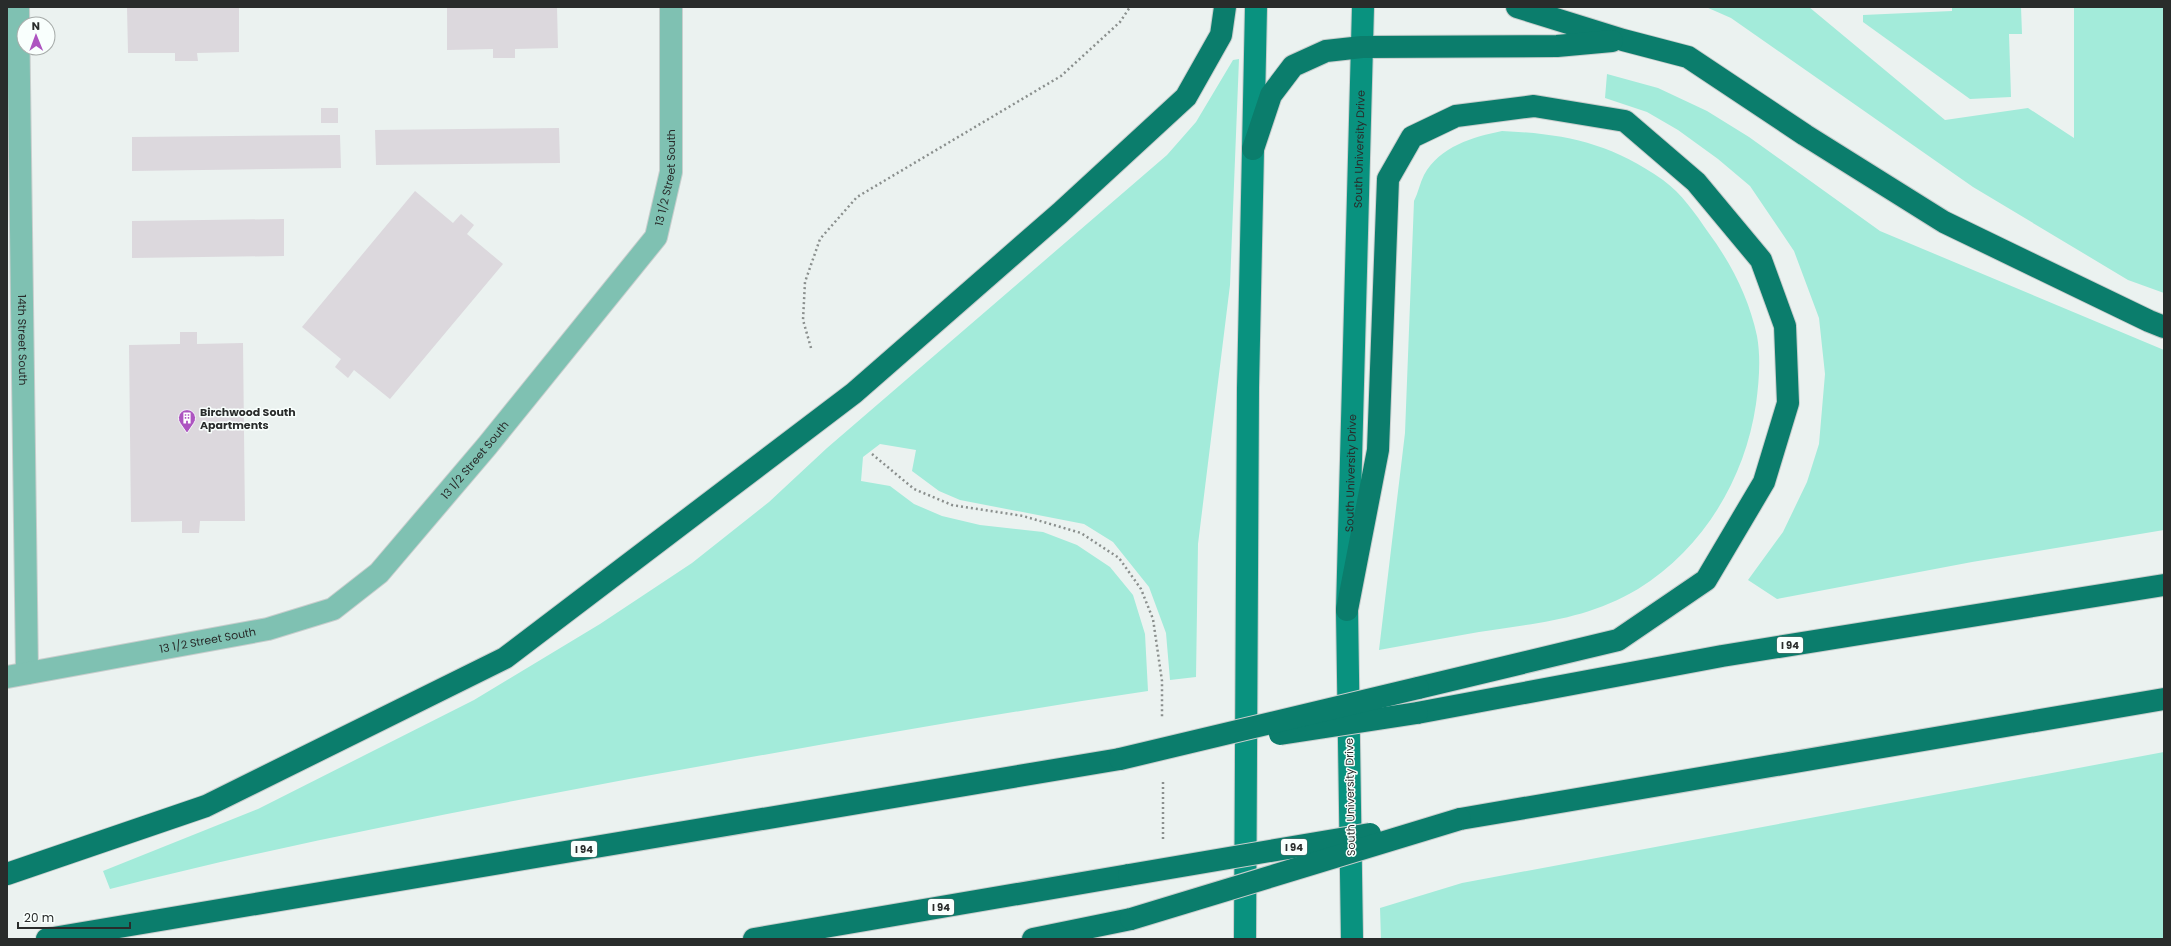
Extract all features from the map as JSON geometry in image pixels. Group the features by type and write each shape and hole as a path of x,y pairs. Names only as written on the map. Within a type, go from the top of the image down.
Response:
{"highway":[{"path":"7,874 206,806 505,658 854,393 1060,213 1186,97 1220,35 1225,7"},
{"path":"1517,7 1623,40 1688,57 1805,135 1944,222 2164,327"},
{"path":"1253,149 1271,95 1293,66 1326,51 1362,47 1557,46 1623,40"},
{"path":"1120,759 1618,640 1706,580 1764,482 1788,402 1785,326 1761,260 1696,182 1625,121 1534,106 1456,116 1412,137 1388,179 1378,450 1347,610"},
{"name":"I 94","path":"47,939 1120,759 1417,713 1722,656 2164,585"},
{"name":"I 94","path":"754,939 2164,699"},
{"path":"1033,939 1131,919 1460,819"}],"main road":[{"path":"1245,939 1248,396 1256,7"},
{"name":"South University Drive","path":"1352,939 1347,610 1363,7"}],"street":[{"name":"14th Street South","path":"17,675 18,7"},
{"name":"13 1/2 Street South","path":"17,675 268,629 333,609 379,573 487,446 656,237 671,172 671,7"}],"path":[{"path":"811,348 803,320 805,282 820,239 857,198 1061,76 1120,22 1130,7"},
{"path":"872,454 914,489 952,505 1024,516 1081,533 1119,558 1141,589 1153,619 1162,681 1162,720"},
{"path":"1163,775 1163,845"}],"green space":[{"path":"1706,7 1809,7 1945,120 2028,108 2074,138 2074,7 2164,7 2164,293 2128,280 1973,187 1731,18"},
{"path":"1952,7 2021,7 2022,34 2009,34 2011,97 1970,99 1863,22 1863,15 1952,11"},
{"path":"1239,59 1230,285 1198,544 1196,677 1170,680 1166,633 1149,587 1113,542 1084,524 960,500 939,491 912,471 916,450 880,444 863,457 861,481 890,486 914,504 942,516 980,525 1043,532 1077,545 1110,567 1133,595 1145,634 1148,691 888,733 564,791 239,858 110,889 103,871 258,809 474,700 600,624 692,563 769,502 827,448 1167,155 1196,122 1233,60"},
{"path":"1607,74 1658,88 1707,111 1749,137 1880,231 2164,350 2164,530 1972,562 1777,599 1748,580 1783,532 1807,482 1819,444 1825,374 1819,318 1794,251 1750,186 1718,159 1678,130 1647,112 1605,98"},
{"path":"1502,131 1525,132 1567,138 1606,149 1643,167 1663,180 1670,185 1688,204 1732,269 1754,322 1759,353 1759,370 1756,404 1750,432 1742,459 1731,485 1717,510 1701,533 1682,554 1661,573 1638,589 1599,608 1560,619 1379,650 1405,433 1414,201 1424,175 1439,157 1458,144 1480,136"},
{"path":"2164,752 2163,939 1381,939 1380,908 1462,883"}],"building":[{"path":"127,7 239,7 239,52 197,53 198,61 175,61 175,53 128,53"},
{"path":"447,7 557,7 558,48 515,49 515,58 493,58 493,49 447,50"},
{"path":"321,108 338,108 338,123 321,123"},
{"path":"559,128 560,163 376,165 375,130"},
{"path":"340,135 341,168 132,171 132,137"},
{"path":"415,191 453,223 461,214 474,225 467,234 503,264 390,399 354,370 348,378 335,367 341,359 302,327"},
{"path":"284,219 284,256 132,258 132,221"},
{"name":"Birchwood South Apartments","path":"180,332 197,332 197,344 243,343 245,521 200,521 199,533 182,533 182,521 131,522 129,345 180,344"}],"place":[{"name":"Birchwood South Apartments","path":"187,433"}]}
